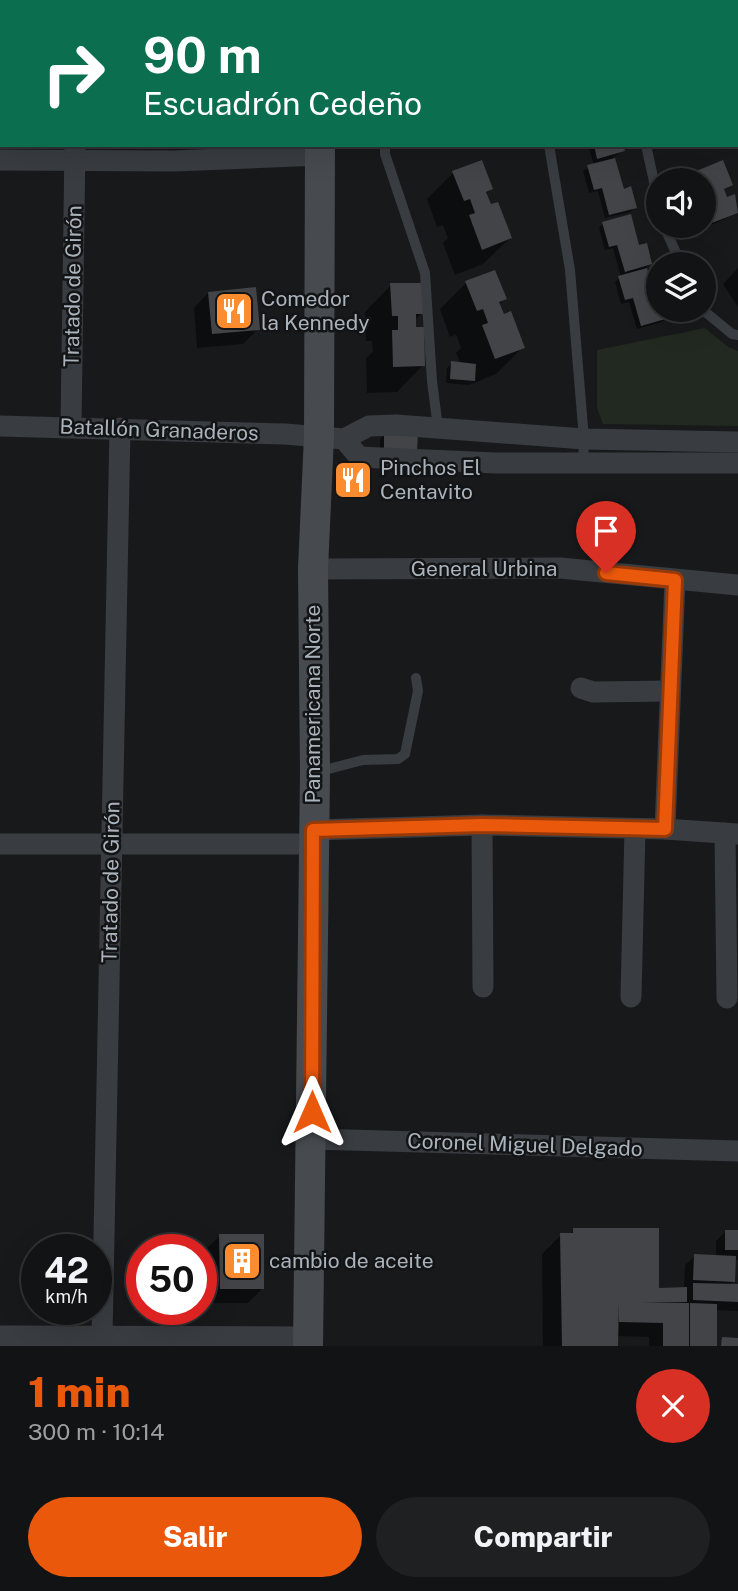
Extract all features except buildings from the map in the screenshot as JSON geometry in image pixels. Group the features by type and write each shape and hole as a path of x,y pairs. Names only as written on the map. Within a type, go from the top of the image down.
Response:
{"main road":[{"name":"Panamericana Norte","path":"308,1341 315,772 313,569 331,438 320,150"}],"street":[{"path":"0,160 75,153 174,160 320,150"},
{"name":"Tratado de Girón","path":"71,427 75,153"},
{"name":"Batallón Granaderos","path":"0,426 120,428 331,438"},
{"path":"331,438 369,426 438,428 486,447 583,464 738,463"},
{"name":"Tratado de Girón","path":"104,1340 120,428"},
{"path":"331,438 359,457 584,439 738,442"},
{"name":"General Urbina","path":"313,569 560,568 738,585"},
{"path":"665,829 675,580"},
{"path":"581,688 593,692 670,691"},
{"path":"0,844 313,837 482,825 731,833 727,998"},
{"path":"482,825 483,987"},
{"path":"631,997 635,829"},
{"name":"Coronel Miguel Delgado","path":"312,1139 738,1151"},
{"path":"0,1336 104,1340 308,1341"}],"lane":[{"path":"384,147 425,273 438,428"},
{"path":"550,147 570,270 584,439 583,464"},
{"path":"646,147 651,168"},
{"path":"716,321 732,334 738,335"},
{"path":"315,772 363,760 398,759 405,754 418,691 416,678"}],"shaded area":[{"path":"705,328 728,347 738,351 738,426 603,424 597,408 597,350"}],"place":[{"name":"Comedor la Kennedy","path":"234,311"},
{"name":"Pinchos El Centavito","path":"353,480"},
{"name":"cambio de aceite","path":"242,1261"}],"route":[{"path":"312,1112 313,830 362,831 482,825 665,829 675,580 606,573"}]}
